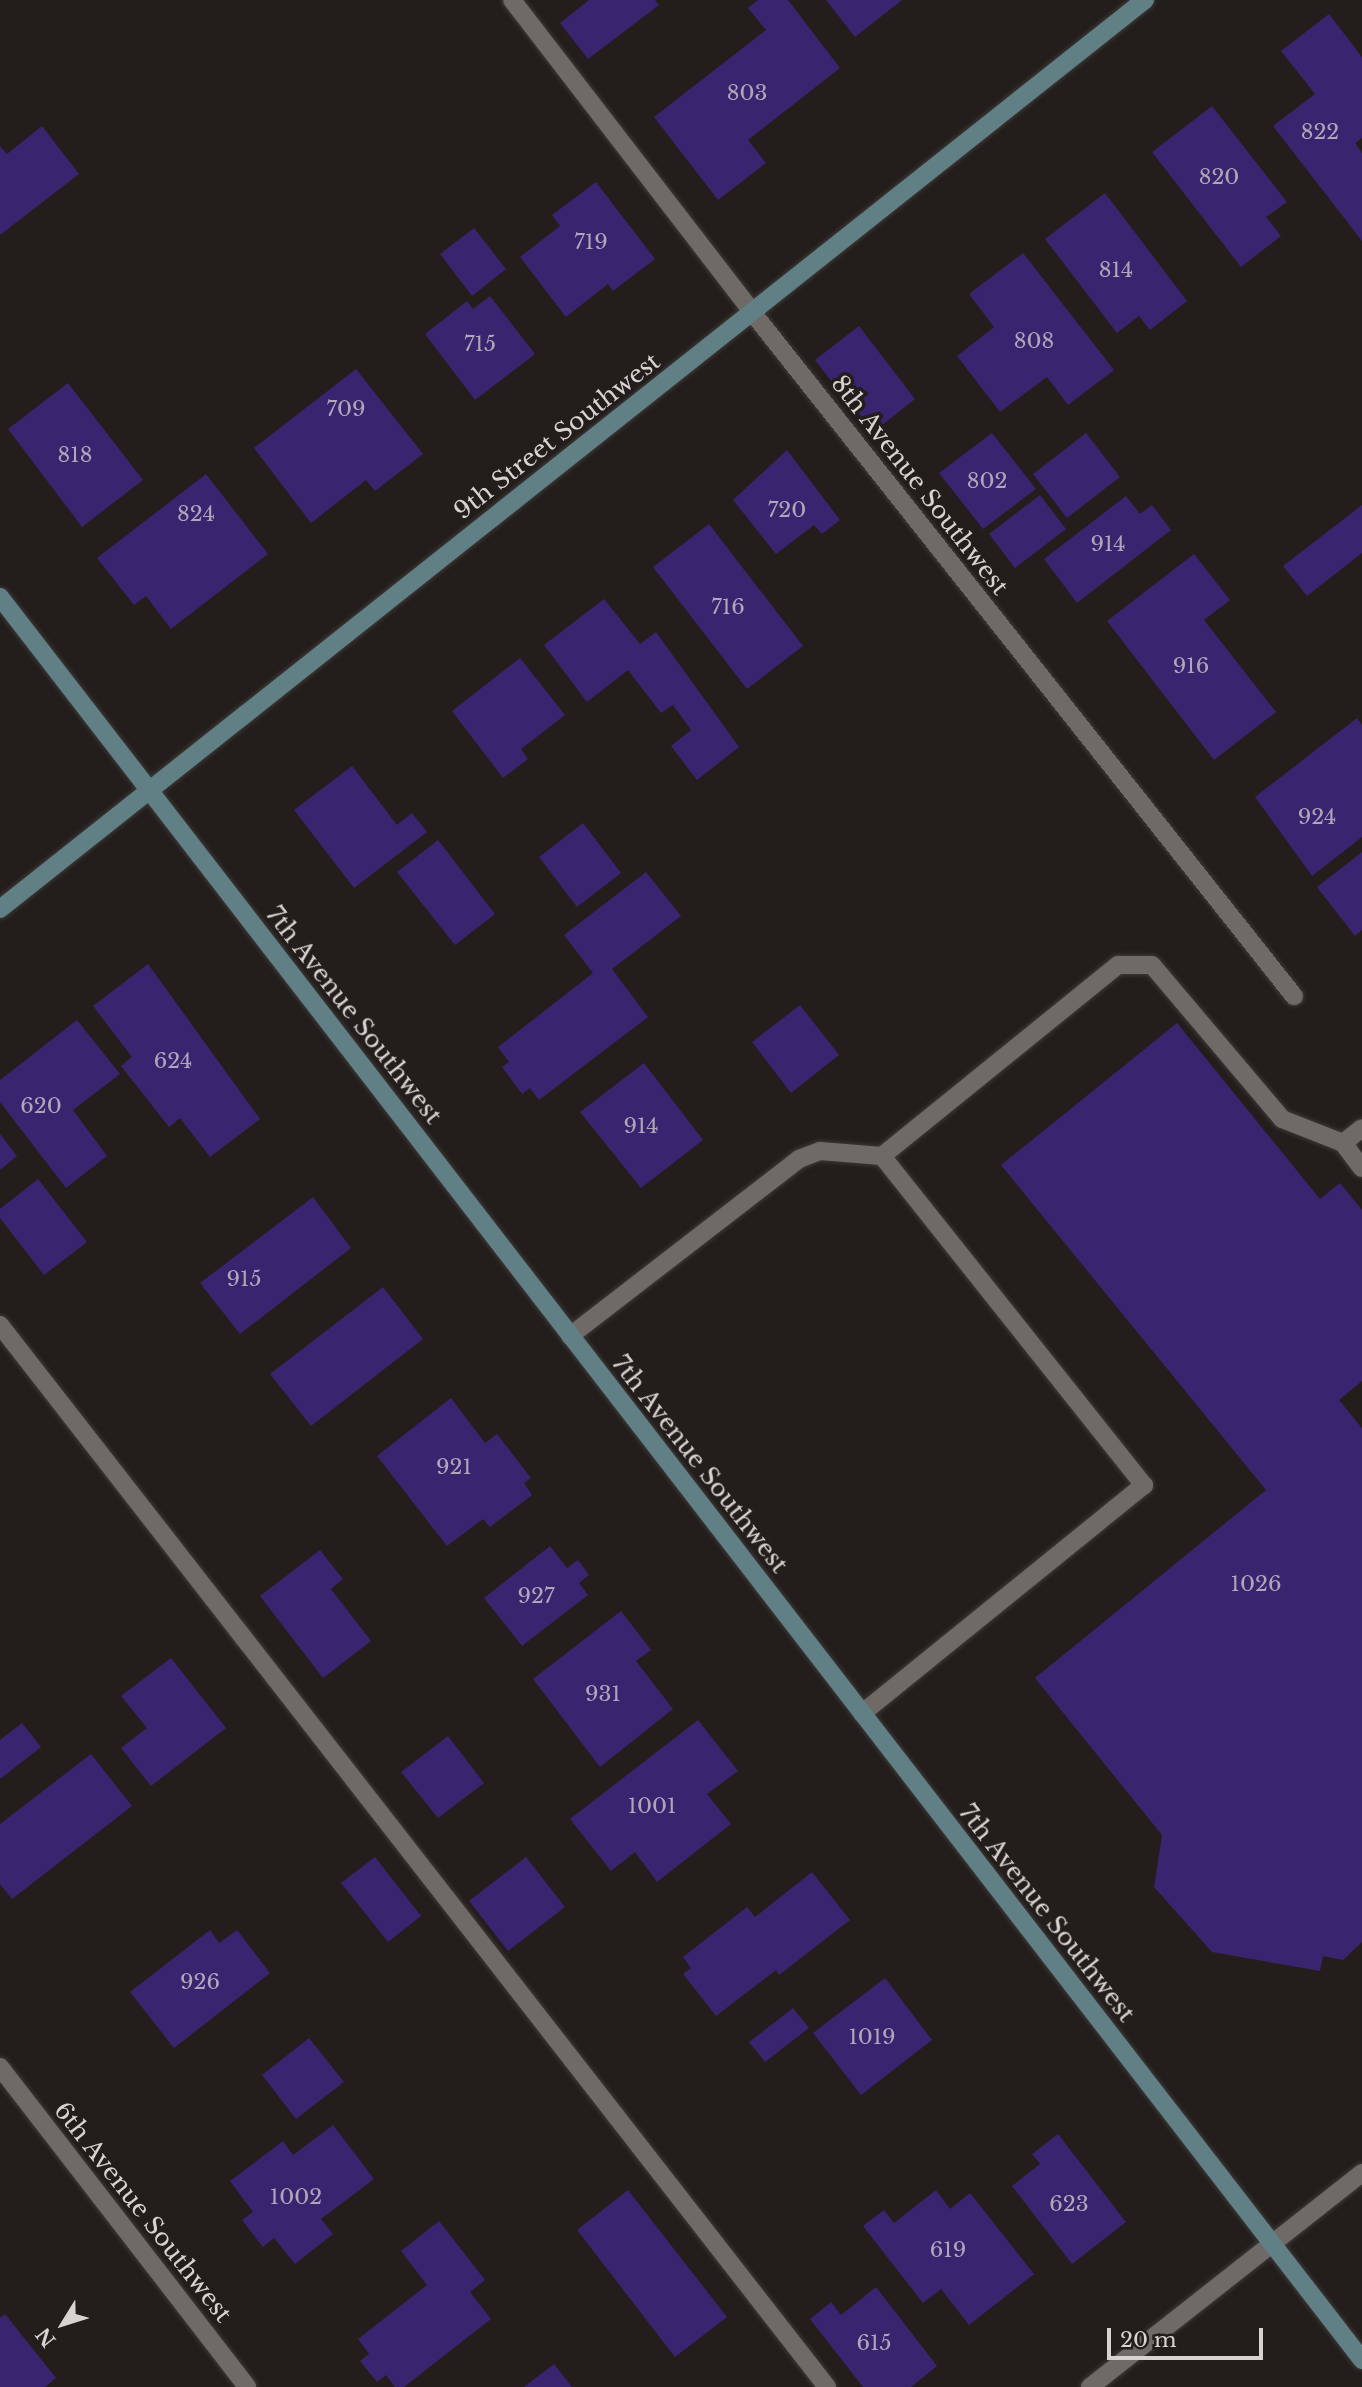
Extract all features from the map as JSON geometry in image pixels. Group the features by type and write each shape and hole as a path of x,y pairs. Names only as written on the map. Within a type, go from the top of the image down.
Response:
{"street":[{"name":"8th Avenue Southwest","path":"512,0 752,312 1294,996"},
{"name":"9th Street Southwest","path":"0,909 1145,0"},
{"name":"7th Avenue Southwest","path":"0,597 1362,2360"},
{"path":"570,1336 799,1159 820,1151 882,1156 1118,965 1152,965 1161,972 1282,1119 1343,1143 1362,1168"},
{"path":"1343,1143 1362,1128"},
{"path":"862,1713 1144,1485 882,1156"},
{"path":"0,1325 827,2387"},
{"name":"6th Avenue Southwest","path":"0,2067 247,2387"},
{"path":"1090,2387 1362,2173"}],"building":[{"path":"589,0 655,0 659,5 588,59 560,23"},
{"path":"758,0 788,0 840,68 748,140 766,163 718,200 654,117 766,30 748,8"},
{"path":"826,0 902,0 855,37"},
{"path":"1329,14 1362,57 1362,138 1355,143 1362,153 1362,241 1273,126 1315,94 1281,51"},
{"path":"1212,106 1287,202 1266,217 1281,236 1241,267 1152,152"},
{"path":"42,126 79,174 0,235 0,146 7,154"},
{"path":"596,182 655,259 613,291 608,284 566,317 520,257 560,226 552,215"},
{"path":"1105,193 1187,301 1150,330 1139,316 1117,333 1045,239"},
{"path":"474,228 506,269 472,296 440,254"},
{"path":"1023,253 1114,370 1068,405 1047,377 1000,412 957,356 994,327 969,294"},
{"path":"490,296 535,354 475,400 425,334 467,301 473,309"},
{"path":"859,326 915,399 872,433 815,360"},
{"path":"356,369 423,454 375,491 366,480 311,523 254,448"},
{"path":"68,383 143,480 82,527 8,429"},
{"path":"992,433 1036,489 983,529 939,473"},
{"path":"1086,433 1120,477 1067,518 1033,474"},
{"path":"787,450 840,520 822,534 814,525 776,554 733,500"},
{"path":"206,474 268,554 171,629 146,596 134,605 97,558"},
{"path":"1040,495 1066,529 1015,568 989,534"},
{"path":"1126,496 1140,514 1152,505 1171,530 1077,603 1044,559"},
{"path":"1362,505 1362,553 1307,596 1283,566"},
{"path":"709,524 803,646 747,689 653,567"},
{"path":"1194,554 1230,600 1204,620 1276,712 1214,760 1107,621"},
{"path":"604,599 640,644 656,632 739,747 697,780 671,746 691,730 673,705 661,713 628,670 587,702 544,645"},
{"path":"520,658 565,715 521,749 528,759 503,778 452,711"},
{"path":"1357,718 1362,725 1362,837 1312,876 1255,797"},
{"path":"352,766 397,825 412,813 427,832 354,888 294,810"},
{"path":"583,823 621,873 577,907 539,857"},
{"path":"438,840 495,914 455,945 397,872"},
{"path":"1362,852 1362,930 1355,936 1317,887"},
{"path":"646,872 681,916 612,969 648,1017 539,1100 530,1088 522,1094 502,1067 509,1062 498,1047 593,973 564,935"},
{"path":"148,964 260,1119 210,1157 180,1118 169,1127 121,1066 132,1057 93,1006"},
{"path":"800,1005 839,1055 791,1093 752,1042"},
{"path":"77,1020 120,1074 73,1110 107,1156 66,1188 0,1102 0,1080"},
{"path":"1177,1023 1320,1199 1340,1183 1362,1210 1362,1381 1339,1400 1362,1428 1362,1942 1343,1960 1323,1956 1320,1971 1212,1952 1154,1887 1162,1835 1035,1678 1266,1490 1001,1165"},
{"path":"644,1063 703,1140 641,1188 580,1112"},
{"path":"0,1134 17,1156 0,1170"},
{"path":"38,1179 87,1242 44,1275 0,1218 0,1209"},
{"path":"313,1197 351,1248 240,1334 200,1283"},
{"path":"383,1287 423,1339 311,1426 270,1374"},
{"path":"451,1398 485,1443 497,1434 531,1478 524,1483 532,1495 490,1527 483,1519 447,1546 377,1456"},
{"path":"550,1546 567,1568 578,1560 589,1575 579,1583 588,1595 522,1646 484,1598"},
{"path":"320,1550 343,1579 331,1589 371,1641 323,1678 260,1596"},
{"path":"621,1611 651,1650 636,1661 673,1709 600,1767 533,1679"},
{"path":"171,1658 226,1728 151,1786 121,1748 147,1728 121,1696"},
{"path":"698,1720 738,1771 707,1794 731,1824 657,1882 635,1852 611,1871 570,1819"},
{"path":"22,1723 41,1747 0,1779 0,1740"},
{"path":"448,1736 484,1783 438,1818 401,1772"},
{"path":"91,1754 132,1806 12,1899 0,1884 0,1824"},
{"path":"375,1857 421,1916 388,1942 341,1883"},
{"path":"526,1857 565,1907 508,1951 469,1901"},
{"path":"812,1872 850,1920 779,1975 776,1970 716,2016 683,1974 691,1968 683,1957 747,1907 755,1917"},
{"path":"210,1930 219,1943 237,1930 270,1973 174,2048 130,1992"},
{"path":"885,1978 932,2040 861,2095 813,2033"},
{"path":"793,2008 809,2028 765,2062 749,2042"},
{"path":"309,2038 344,2082 296,2119 262,2075"},
{"path":"333,2125 374,2179 321,2219 333,2234 295,2264 274,2238 263,2247 242,2220 253,2212 230,2181 283,2141 293,2155"},
{"path":"1058,2134 1126,2222 1072,2264 1012,2186 1040,2164 1032,2154"},
{"path":"628,2190 727,2317 675,2357 577,2230"},
{"path":"936,2190 950,2209 970,2193 1034,2274 969,2325 941,2289 923,2303 863,2226 884,2210 894,2223"},
{"path":"439,2221 485,2280 470,2292 491,2319 404,2387 395,2387 386,2375 377,2382 360,2361 369,2354 358,2339 427,2285 401,2251"},
{"path":"876,2287 937,2366 911,2387 863,2387 810,2319 831,2302 841,2315"},
{"path":"5,2314 56,2378 45,2387 0,2387 0,2318"},
{"path":"554,2364 572,2387 524,2387"}]}
